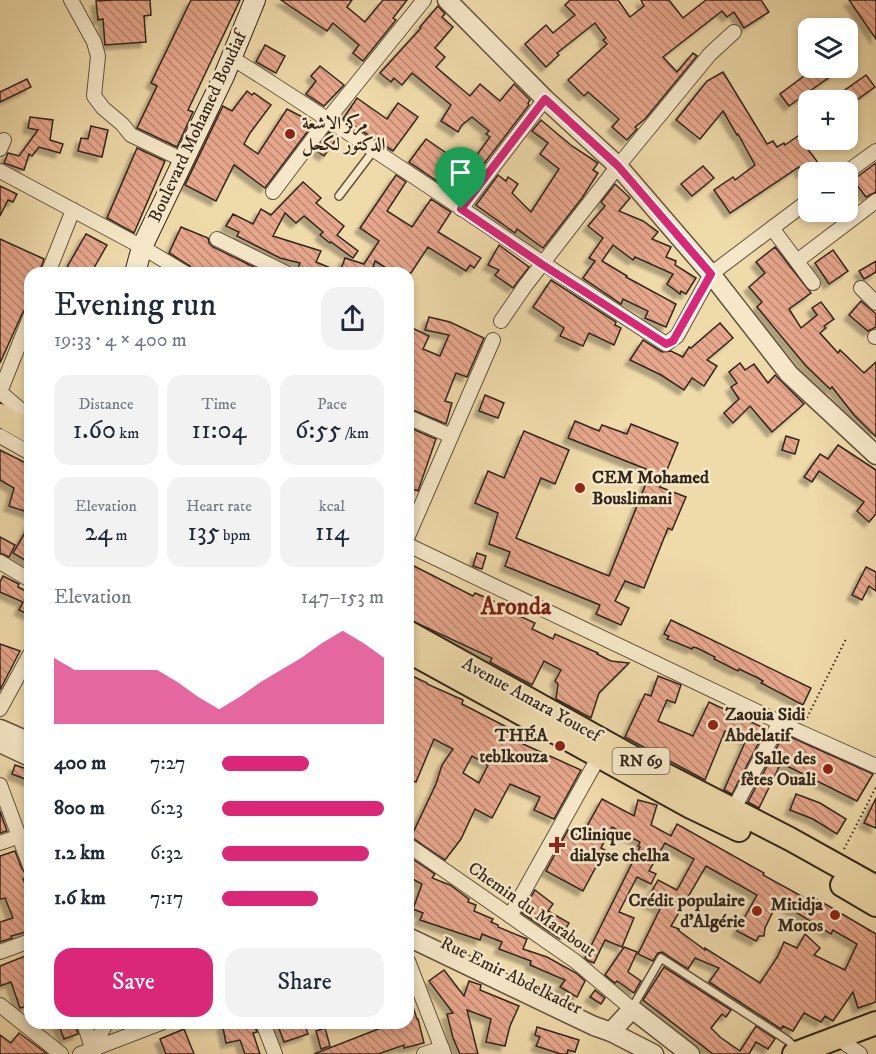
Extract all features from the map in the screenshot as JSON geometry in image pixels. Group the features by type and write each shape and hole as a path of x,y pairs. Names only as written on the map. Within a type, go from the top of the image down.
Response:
{"main road":[{"name":"Boulevard Mohamed Boudiaf","path":"139,258 232,58 255,0"},
{"path":"0,415 24,429"},
{"name":"Avenue Amara Youcef","path":"414,636 603,749 690,807 782,851 876,905"},
{"name":"Avenue Amara Youcef","path":"414,654 603,749 654,769 876,886"},
{"path":"797,1053 876,1023"}],"street":[{"path":"70,0 94,42 98,56 94,96 130,135 183,160"},
{"path":"273,192 328,119 424,0"},
{"path":"447,0 545,99 618,166 711,274 789,374 876,455"},
{"path":"501,321 525,286 618,166 710,54 734,32"},
{"path":"232,58 328,119 543,265 666,344 677,336 711,274 798,208"},
{"path":"461,209 545,99"},
{"path":"858,164 876,151"},
{"path":"0,171 73,210 139,258 167,267"},
{"path":"797,261 876,201"},
{"path":"50,267 73,210"},
{"path":"772,228 813,283"},
{"path":"218,239 274,267"},
{"path":"861,288 876,303"},
{"path":"24,332 0,392 24,415"},
{"path":"414,522 493,340"},
{"path":"414,420 450,436"},
{"path":"0,436 24,450"},
{"path":"414,548 876,766"},
{"path":"0,562 24,576"},
{"path":"0,709 24,665"},
{"path":"733,810 780,722"},
{"path":"0,729 24,739"},
{"path":"0,742 24,754"},
{"path":"510,916 603,749"},
{"path":"0,785 24,848"},
{"path":"0,843 20,836"},
{"name":"Chemin du Marabout","path":"414,849 575,961 632,1009"},
{"name":"Rue Emir Abdelkader","path":"414,928 597,1018 611,1032"},
{"name":"Rue Emir Abdelkader","path":"414,940 583,1021 611,1032"},
{"path":"0,952 24,943"},
{"path":"414,976 443,1051 424,1054"},
{"path":"0,1005 24,1024"},
{"path":"654,1054 611,1032 632,1009 690,1054"},
{"path":"30,1029 61,1054"},
{"path":"85,1029 89,1052"},
{"path":"89,1052 102,1029"},
{"path":"89,1052 146,1029"},
{"path":"265,1029 275,1054"},
{"path":"838,1038 860,1054"}],"lane":[{"path":"339,196 374,150"},
{"path":"632,1009 661,958 787,1040 797,1053"}],"path":[{"path":"800,732 846,639"},
{"path":"836,865 876,787"}],"building":[{"path":"150,0 151,15 144,16 146,42 105,45 103,19 98,20 96,1"},
{"path":"191,0 240,0 188,110 193,112 177,147 137,128 157,86 151,83"},
{"path":"281,0 352,0 347,7 365,22 383,0 407,0 393,18 396,20 363,61 353,53 359,45 333,23 327,31"},
{"path":"570,0 618,0 630,17 644,6 641,0 669,0 683,18 706,0 761,0 769,12 744,28 734,12 727,17 722,11 663,57 677,72 693,53 697,56 645,119 635,127 637,129 627,140 612,127 619,119 588,92 584,96 568,80 607,44 603,40 606,38 595,23 557,53 559,55 546,67 525,44 546,25 553,33 575,15 565,5"},
{"path":"849,0 876,0 876,39"},
{"path":"438,6 445,14 442,17 453,27 435,48 445,57 436,67 470,96 480,84 500,101 514,84 530,100 529,105 459,196 409,162 426,139 455,159 462,150 474,159 490,137 486,134 489,131 472,117 462,125 458,132 441,121 451,105 412,73 402,85 394,78 391,82 380,73"},
{"path":"265,45 285,56 276,73 256,62"},
{"path":"320,66 344,85 324,106 306,94 316,81 311,76"},
{"path":"723,72 767,144 773,141 777,147 784,143 785,145 798,136 798,150 808,150 818,162 798,162 798,168 730,213 714,190 733,177 735,180 755,165 738,134 723,111 700,139 676,120 707,81"},
{"path":"866,75 875,87 858,99 858,90 845,90"},
{"path":"802,78 828,78 811,90 798,90 798,100 789,106 780,94"},
{"path":"27,79 31,87 0,102 0,92"},
{"path":"247,91 271,105 244,144 258,154 287,109 314,123 265,188 234,165 216,201 185,185 223,106 232,111"},
{"path":"357,98 387,119 398,103 418,117 393,151 343,119"},
{"path":"30,117 53,120 50,140 63,144 60,153 39,147 32,156 29,154 24,170 4,163 8,153 19,156 38,130 28,128"},
{"path":"541,120 572,146 598,163 593,170 598,173 582,198 543,248 517,229 515,233 476,205 498,175 506,181 508,177 518,184 512,193 531,212 559,169 540,154 548,143 532,131"},
{"path":"91,126 108,130 102,157 78,151 81,138 88,139"},
{"path":"329,132 338,137 324,156 316,150"},
{"path":"137,148 165,161 134,233 107,218"},
{"path":"876,163 876,192 866,197 858,187 858,176"},
{"path":"703,166 714,178 692,196 681,184"},
{"path":"396,175 406,182 387,211 412,227 431,199 451,212 438,232 481,258 474,268 470,265 466,271 428,247 414,268 384,267 375,261 373,267 342,267 345,258 364,264 379,241 360,228"},
{"path":"303,182 321,198 316,203 344,226 337,235 358,251 353,258 320,235 323,232 304,216 296,223 285,213 273,236 321,251 316,262 328,267 298,267 300,263 280,258 237,236 239,232 226,226 233,214 253,224 261,209 271,215"},
{"path":"615,184 630,198 619,211 643,221 658,232 652,239 671,247 666,257 676,261 675,265 696,278 686,294 681,291 680,294 667,284 673,274 635,257 633,260 613,245 602,261 676,304 666,327 645,318 648,311 623,299 621,304 583,278 595,261 589,258 603,238 588,226 605,206 601,202"},
{"path":"0,186 17,194 13,202 8,200 0,216"},
{"path":"181,227 208,238 213,247 254,267 191,267 169,253"},
{"path":"86,234 107,245 94,267 67,267"},
{"path":"0,239 44,259 41,267 24,267 24,311 0,363"},
{"path":"499,245 529,267 513,288 495,275 499,270 488,265"},
{"path":"775,247 811,293 789,309 801,328 817,315 812,308 821,302 834,319 824,326 826,328 820,333 838,353 840,350 864,373 876,362 876,437 854,415 832,387 830,389 806,366 757,307 762,302 749,287 765,273 756,262"},
{"path":"833,250 848,271 829,284 815,263"},
{"path":"876,261 876,272 864,279 859,271"},
{"path":"551,280 616,322 615,325 621,328 614,345 589,333 583,346 560,336 564,328 533,307"},
{"path":"861,301 876,314 876,327 868,331 849,315"},
{"path":"429,317 450,322 484,338 467,377 456,373 445,401 452,403 446,424 414,411 414,329 429,336 423,349 440,356 449,335 425,330"},
{"path":"720,323 733,338 707,360 717,366 704,386 692,378 684,390 661,375 630,360 643,340 662,352 671,351 683,357 689,347 691,348"},
{"path":"740,363 745,370 754,364 768,383 775,375 804,404 772,432 750,406 733,423 724,413 739,399 731,387 737,383 729,372"},
{"path":"485,395 504,403 498,418 479,411"},
{"path":"575,421 599,431 602,425 627,434 631,424 678,443 660,487 686,497 672,530 668,528 644,588 625,581 615,601 629,608 621,625 596,614 600,605 505,566 510,552 489,544 498,513 475,503 488,471 504,478 524,431 569,450 555,484 541,478 516,538 609,576 651,471 568,438"},
{"path":"414,430 436,439 418,491 414,489"},
{"path":"786,436 799,440 795,454 782,450"},
{"path":"838,445 876,470 876,514 869,522 857,511 864,502 819,471 812,482 804,477 820,454 828,459"},
{"path":"0,450 24,462 24,511 9,506 14,488 0,480"},
{"path":"24,534 24,559 13,553"},
{"path":"0,537 15,545 9,557 0,553"},
{"path":"477,553 486,556 482,569 473,566"},
{"path":"414,566 473,596 475,593 494,601 493,604 535,623 532,629 553,639 555,634 611,661 629,663 599,693 591,718 556,699 558,684 555,681 561,670 544,661 532,685 490,662 492,658 414,622"},
{"path":"866,567 876,572 876,591 869,586 862,600 852,595"},
{"path":"3,576 19,584 18,587 24,590 24,612 19,610 23,602 0,592 0,582"},
{"path":"671,620 811,688 803,705 761,683 763,681 758,678 739,669 738,671 697,648 692,649 667,639 669,636 664,634"},
{"path":"0,644 20,651 0,690"},
{"path":"658,676 681,685 675,703 667,700 658,721 693,736 709,702 766,729 732,794 724,790 746,740 725,731 705,780 625,737 645,694 651,696"},
{"path":"414,677 463,700 462,704 526,737 523,744 581,770 554,819 534,810 540,797 510,784 492,818 475,809 461,839 445,860 414,839 414,831 436,784 442,765 453,749 434,739 416,782 414,781","holes":["472,756 488,765 479,783 463,773"]},
{"name":"Salle des fêtes Ouali","path":"784,734 873,774 857,801 781,763 759,808 748,802"},
{"path":"15,765 24,768 24,779 12,774"},
{"path":"796,794 820,803 846,819 837,834 813,819 790,810"},
{"path":"876,798 876,828 864,823"},
{"path":"602,799 634,816 638,800 657,805 651,825 671,836 677,824 764,873 763,875 812,902 815,898 876,934 876,1002 858,1008 853,992 833,1021 825,1016 821,1022 804,1013 793,1031 783,1026 781,1029 709,982 719,968 695,958 688,969 662,952 658,953 653,961 638,954 660,909 646,902 658,880 677,890 694,859 665,843 649,871 656,874 651,884 637,877 619,912 634,918 622,947 605,940 594,963 589,961 585,958 640,847 638,846 640,842 612,827 601,848 605,850 583,891 546,871 568,830 581,837","holes":["706,866 757,895 737,931 756,941 759,936 764,936 765,928 778,901 831,934 833,930 857,944 845,970 814,955 820,948 805,934 797,948 784,942 778,956 760,983 705,948 705,950 679,929 671,926"]},
{"path":"0,811 7,831 0,833"},
{"path":"15,851 24,872 24,933 0,942 0,922 13,918 5,898 0,899 0,856"},
{"path":"414,860 435,874 432,878 450,885 469,899 468,902 476,905 474,911 493,919 491,922 498,927 527,939 523,949 547,957 576,973 585,981 577,997 560,987 565,980 530,965 531,961 499,949 502,942 482,934 480,940 420,920 423,913 414,909 414,906 422,884 414,880"},
{"path":"535,890 553,904 548,911 569,923 560,939 522,913"},
{"path":"624,947 637,952 628,972 641,981 634,993 605,975"},
{"path":"24,956 24,1007 20,1008 11,982 0,986 0,966"},
{"path":"664,967 731,1010 726,1017 722,1014 711,1028 720,1037 740,1051 756,1026 775,1039 768,1049 756,1042 749,1054 713,1054 643,1000"},
{"path":"444,970 464,996 469,981 481,985 480,990 519,1006 510,1026 505,1046 486,1042 491,1019 467,1010 478,1054 460,1054 447,1014 453,1013 429,981"},
{"path":"595,990 605,998 601,1004 590,997"},
{"path":"414,1010 424,1043 404,1048 404,1045 378,1054 314,1054 378,1029 414,1029"},
{"path":"537,1027 579,1040 575,1052 568,1050 567,1054 561,1054 536,1046 540,1037 535,1035"},
{"path":"60,1029 77,1029 78,1034 64,1039"},
{"path":"184,1029 194,1054 166,1054 160,1039"},
{"path":"223,1029 256,1029 257,1032 253,1033 260,1054 245,1054 240,1040 226,1043"},
{"path":"279,1029 306,1029 308,1034 284,1042"},
{"path":"325,1029 330,1046 321,1049 316,1031"},
{"path":"19,1033 47,1054 0,1054 0,1035 11,1043"}],"place":[{"name":"مركز الاشعة الدكتور لكحل","path":"290,134"},
{"name":"CEM Mohamed Bouslimani","path":"580,488"},
{"name":"Zaouia Sidi Abdelatif","path":"713,725"},
{"name":"THÉA teblkouza","path":"560,746"},
{"name":"Salle des fêtes Ouali","path":"828,769"},
{"name":"Clinique dialyse chelha","path":"557,845"},
{"name":"Crédit populaire d'Algérie","path":"757,911"},
{"name":"Mitidja Motos","path":"835,915"}],"district":[{"name":"Aronda","path":"516,607"}],"route":[{"path":"545,99 618,166 711,274 677,336 666,344 461,209 545,99"}]}
